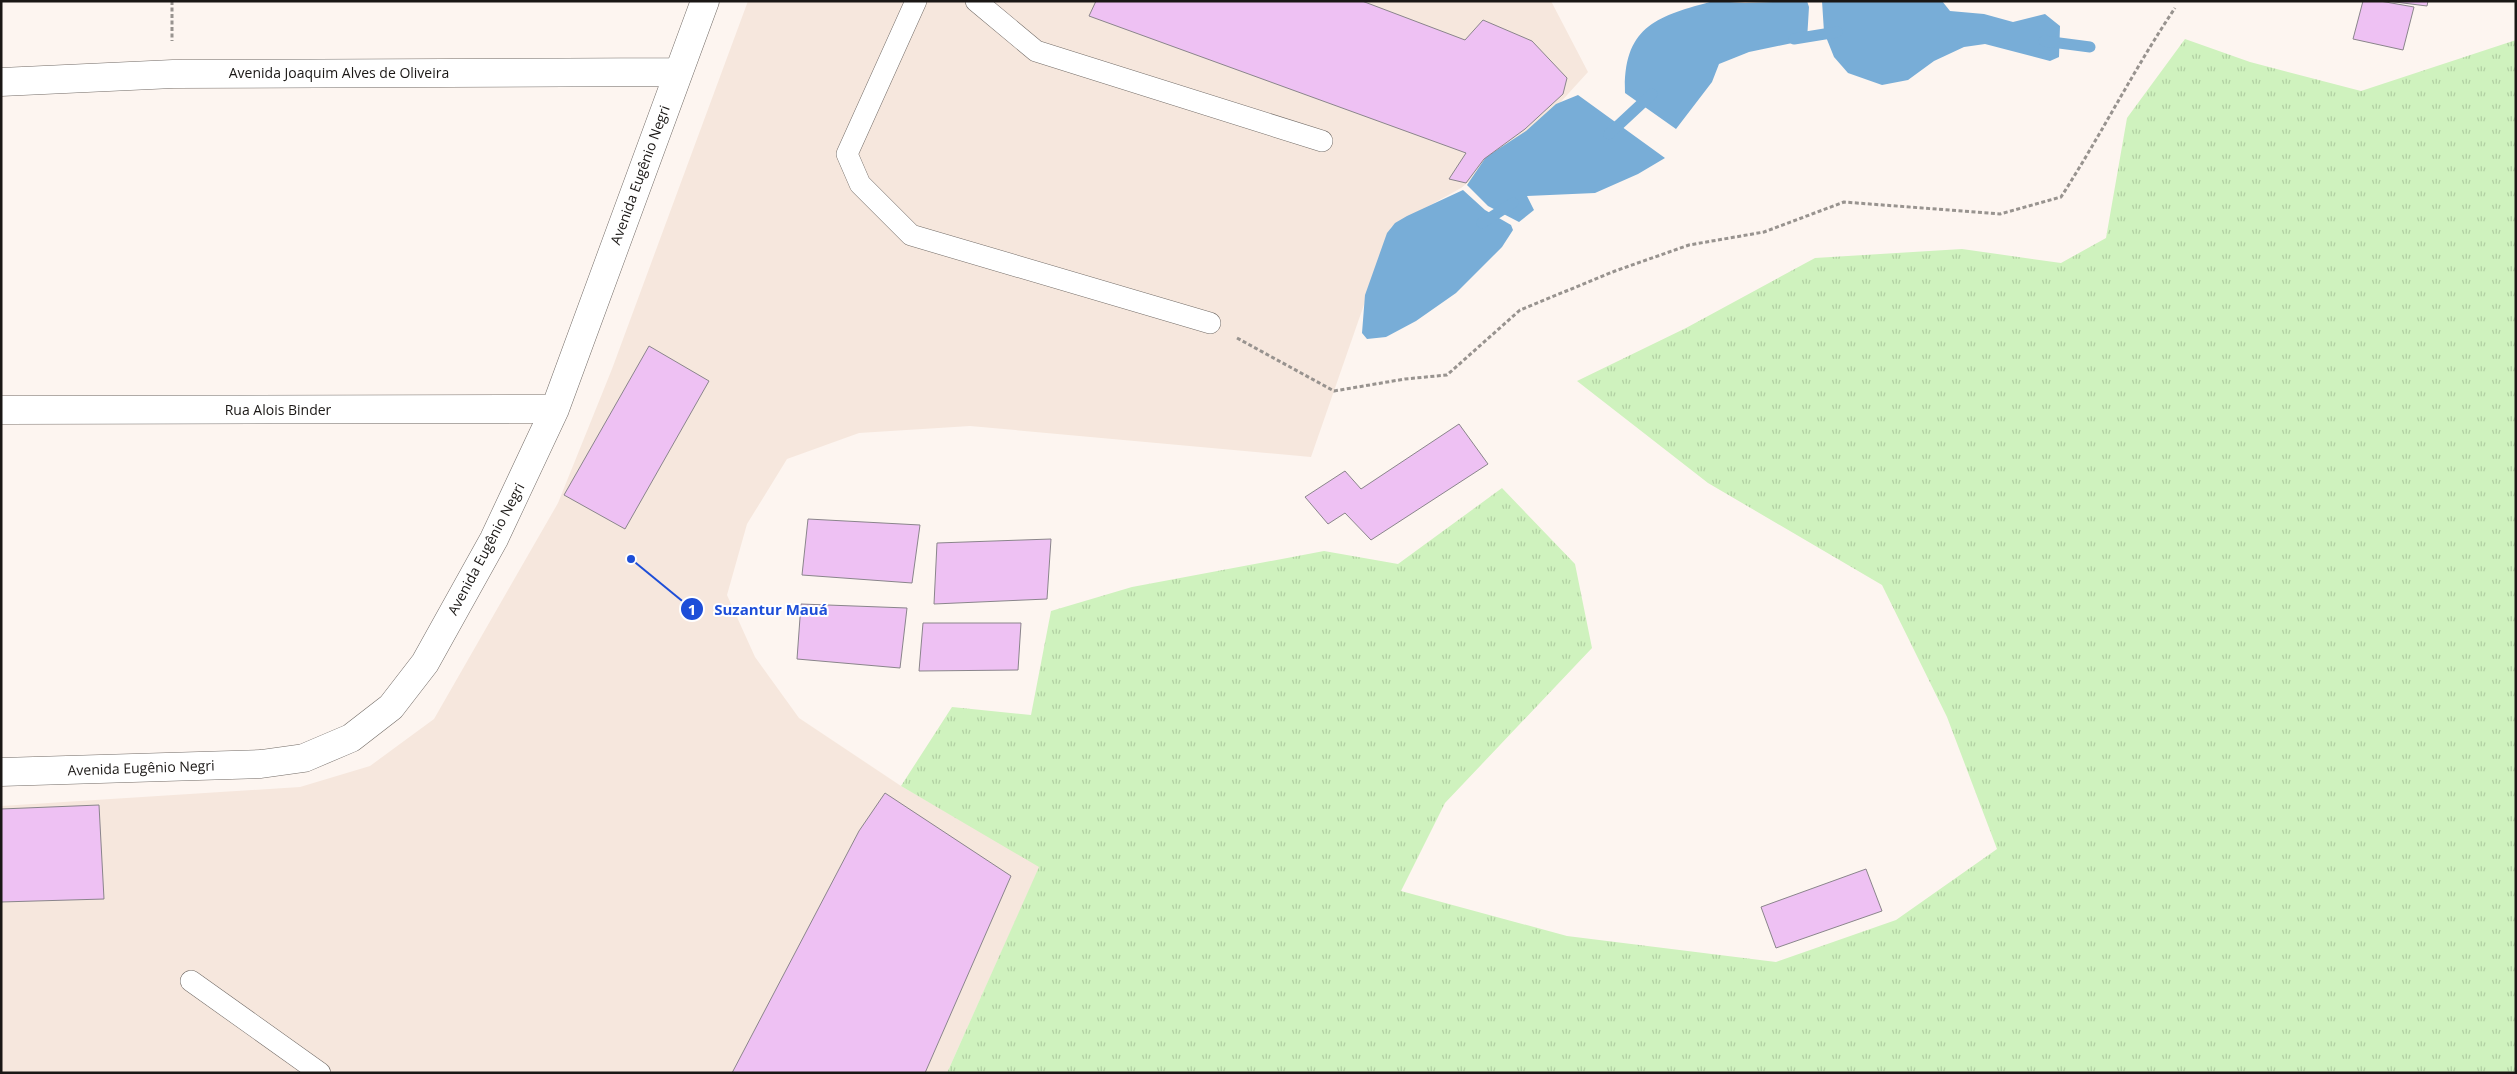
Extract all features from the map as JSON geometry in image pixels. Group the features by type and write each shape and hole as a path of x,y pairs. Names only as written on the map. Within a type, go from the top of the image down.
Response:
{"street":[{"name":"Avenida Eugênio Negri","path":"1,772 261,764 304,758 351,738 391,707 425,663 494,539 555,409 705,1"},
{"name":"Avenida Joaquim Alves de Oliveira","path":"1,82 173,74 678,72"},
{"name":"Rua Alois Binder","path":"1,410 555,409"}],"lane":[{"path":"916,1 847,154 860,184 911,236 1210,323"},
{"path":"976,1 1036,51 1322,141"},
{"path":"191,981 320,1073"}],"path":[{"path":"1210,323 1334,390 1405,379 1447,375 1520,310 1615,271 1689,245 1764,232 1844,202 2000,214 2061,197 2096,143 2146,51 2175,8"}],"shaded area":[{"path":"748,1 1551,1 1588,72 1537,128 1461,188 1391,227 1311,457 970,426 859,433 787,459 747,524 727,595 755,657 799,718 901,786 1040,866 947,1073 1,1073 1,806 300,787 370,766 434,719 558,503 612,369"}],"green space":[{"path":"2185,39 2250,62 2361,91 2516,40 2516,1073 947,1073 1039,867 901,786 952,707 1031,715 1051,611 1132,587 1324,551 1398,564 1502,488 1575,564 1592,648 1445,803 1401,891 1567,936 1776,962 1896,920 1997,849 1947,717 1882,585 1708,483 1577,381 1686,328 1815,258 1962,249 2061,263 2106,238 2127,118"}],"water":[{"path":"1714,1 1745,3 1807,1 1809,7 1807,40 1749,52 1719,64 1712,82 1676,129 1625,93 1626,70 1630,52 1637,38 1660,19 1676,12"},
{"path":"1822,1 1942,1 1950,11 1984,14 2013,22 2045,14 2060,26 2059,57 2050,61 1985,44 1964,47 1934,61 1908,80 1882,85 1848,73 1834,57 1824,32"},
{"path":"1578,95 1665,158 1638,174 1595,193 1527,196 1534,210 1519,222 1488,206 1467,185 1486,157 1526,131 1556,104"},
{"path":"1463,190 1485,210 1511,225 1513,230 1502,247 1456,293 1416,321 1386,337 1367,339 1362,333 1365,295 1387,233 1395,223 1407,216"}],"building":[{"path":"1096,1 1362,1 1465,40 1483,20 1532,41 1567,78 1563,94 1525,129 1484,159 1466,183 1449,179 1466,153 1089,16"},
{"path":"2363,1 2380,1 2414,7 2403,50 2353,39"},
{"path":"2387,1 2428,1 2427,6"},
{"path":"649,346 709,381 625,529 564,495"},
{"path":"1459,424 1488,464 1371,540 1345,513 1328,524 1305,497 1345,471 1361,489"},
{"path":"808,519 920,525 912,583 802,575"},
{"path":"1051,539 1047,599 934,604 937,543"},
{"path":"801,604 907,608 900,668 797,659"},
{"path":"923,623 1021,623 1018,670 919,671"},
{"path":"885,793 1011,876 925,1073 732,1073 859,831"},
{"path":"99,805 104,899 1,902 1,809"},
{"path":"1866,869 1882,911 1776,948 1761,907"}],"waterway":[{"path":"1794,39 1837,32"},
{"path":"2044,41 2090,47"},
{"path":"1609,134 1652,94"},
{"path":"1482,223 1513,203"}],"place":[{"name":"Suzantur Mauá","path":"631,559"}]}
